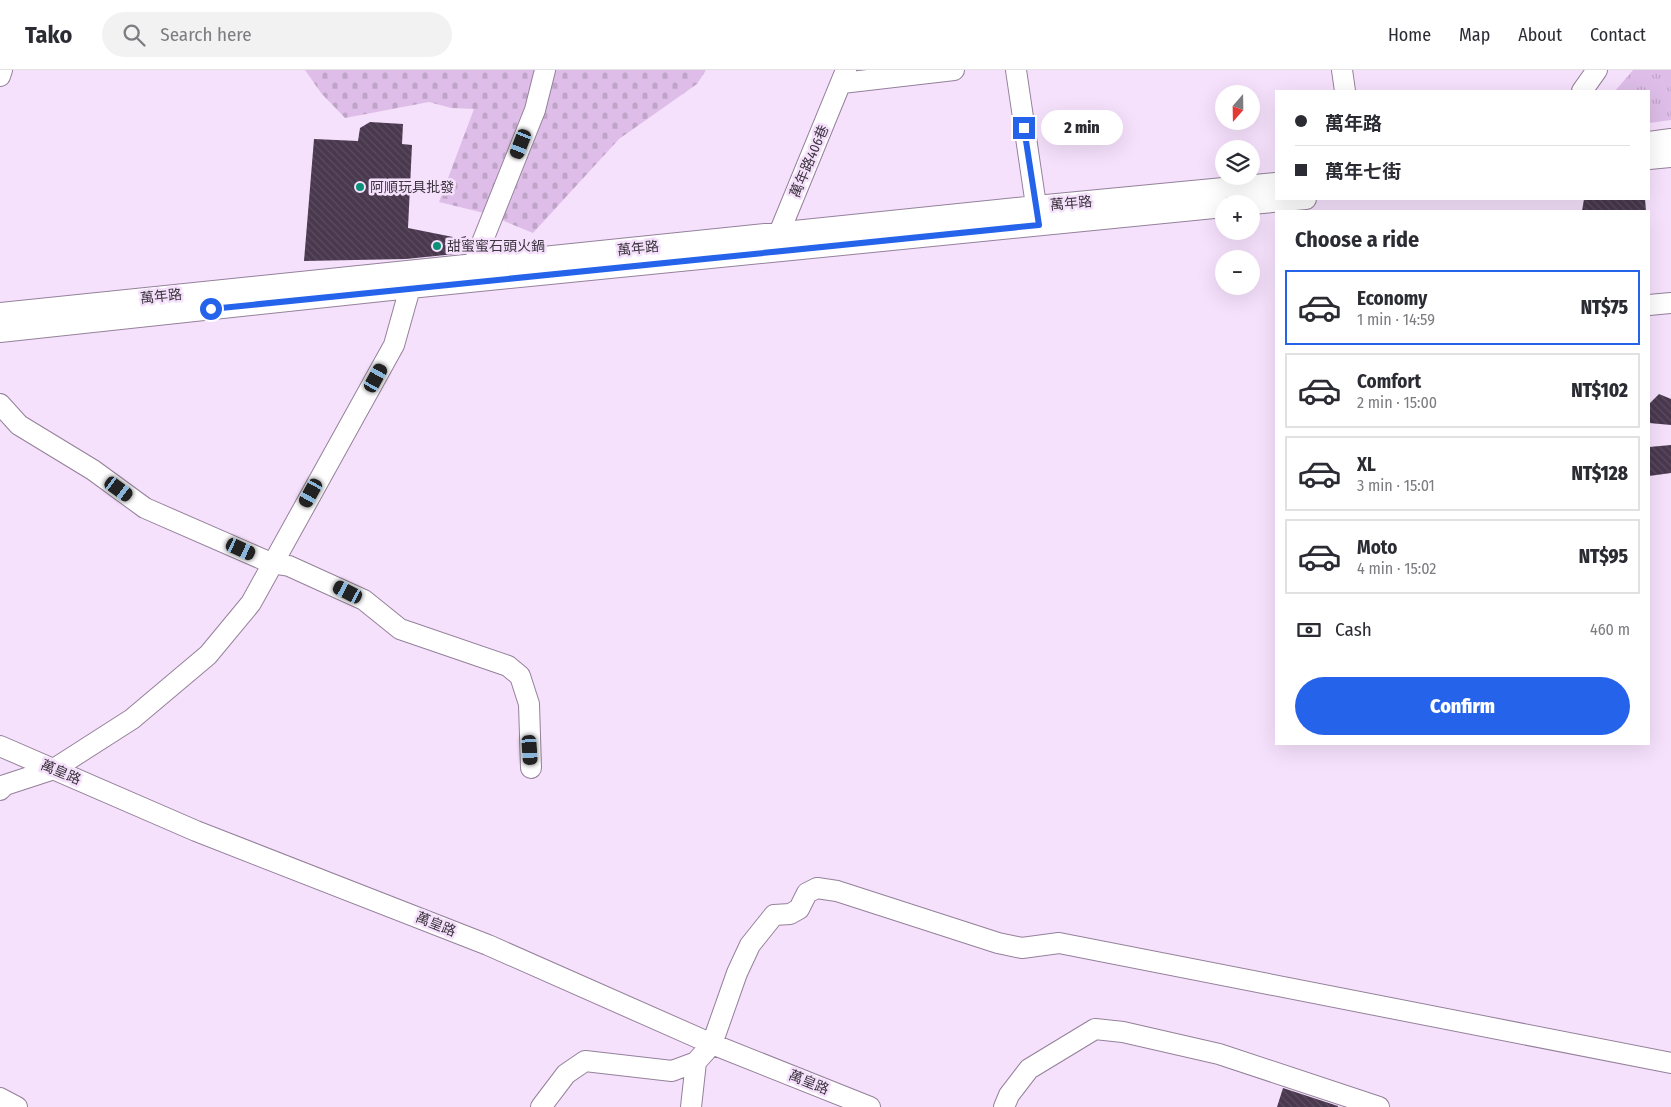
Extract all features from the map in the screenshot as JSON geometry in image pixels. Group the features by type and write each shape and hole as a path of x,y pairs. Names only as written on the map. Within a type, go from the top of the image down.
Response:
{"street":[{"path":"0,76 2,70"},
{"path":"473,265 534,110 545,70"},
{"path":"844,77 954,70"},
{"path":"1016,70 1037,216"},
{"path":"1342,70 1345,90"},
{"path":"1583,90 1597,70"},
{"name":"萬年路406巷","path":"772,252 844,77"},
{"path":"1650,142 1671,139"},
{"path":"1650,159 1671,157"},
{"name":"萬年路","path":"0,332 410,288 772,252 1275,183"},
{"path":"1260,203 1295,200"},
{"name":"萬年路","path":"0,313 779,233 1037,216 1215,207"},
{"path":"0,790 5,785 54,769 132,719 208,655 251,603 271,563 394,345 410,288"},
{"path":"1650,305 1671,303"},
{"path":"0,404 19,425 93,470 145,508 271,563 298,570 364,600 400,629 508,666 520,676 529,704 531,768"},
{"name":"萬皇路","path":"0,746 196,831 488,945 712,1044 870,1107"},
{"path":"541,1107 566,1074 585,1061 672,1071 696,1062 712,1044 737,973 750,945 774,915 790,914 799,909 808,893 817,888 837,891 998,943 1022,948 1059,943 1671,1063"},
{"path":"1004,1107 1009,1095 1028,1069 1095,1029 1123,1032 1219,1054 1379,1107"},
{"path":"692,1107 696,1062"},
{"path":"0,1098 17,1107"}],"green space":[{"path":"305,70 706,70 697,84 619,139 533,233 484,213 439,202 474,109 451,108 429,102 345,118 321,93"},
{"path":"1633,70 1671,70 1671,120 1650,123 1650,90 1616,90"}],"building":[{"name":"阿順玩具批發","path":"370,122 403,124 402,144 412,145 408,228 458,238 466,236 465,253 406,259 304,261 314,139 358,141 360,128"},
{"path":"1584,200 1645,200 1646,210 1582,210"},
{"path":"1659,394 1671,399 1671,425 1650,423 1650,403"},
{"path":"1671,445 1671,473 1650,476 1650,447"},
{"path":"1283,1088 1338,1106 1338,1107 1277,1107"}],"place":[{"name":"阿順玩具批發","path":"360,187"},
{"name":"甜蜜蜜石頭火鍋","path":"437,246"}],"route":[{"path":"211,309 1039,225 1024,128"}]}
